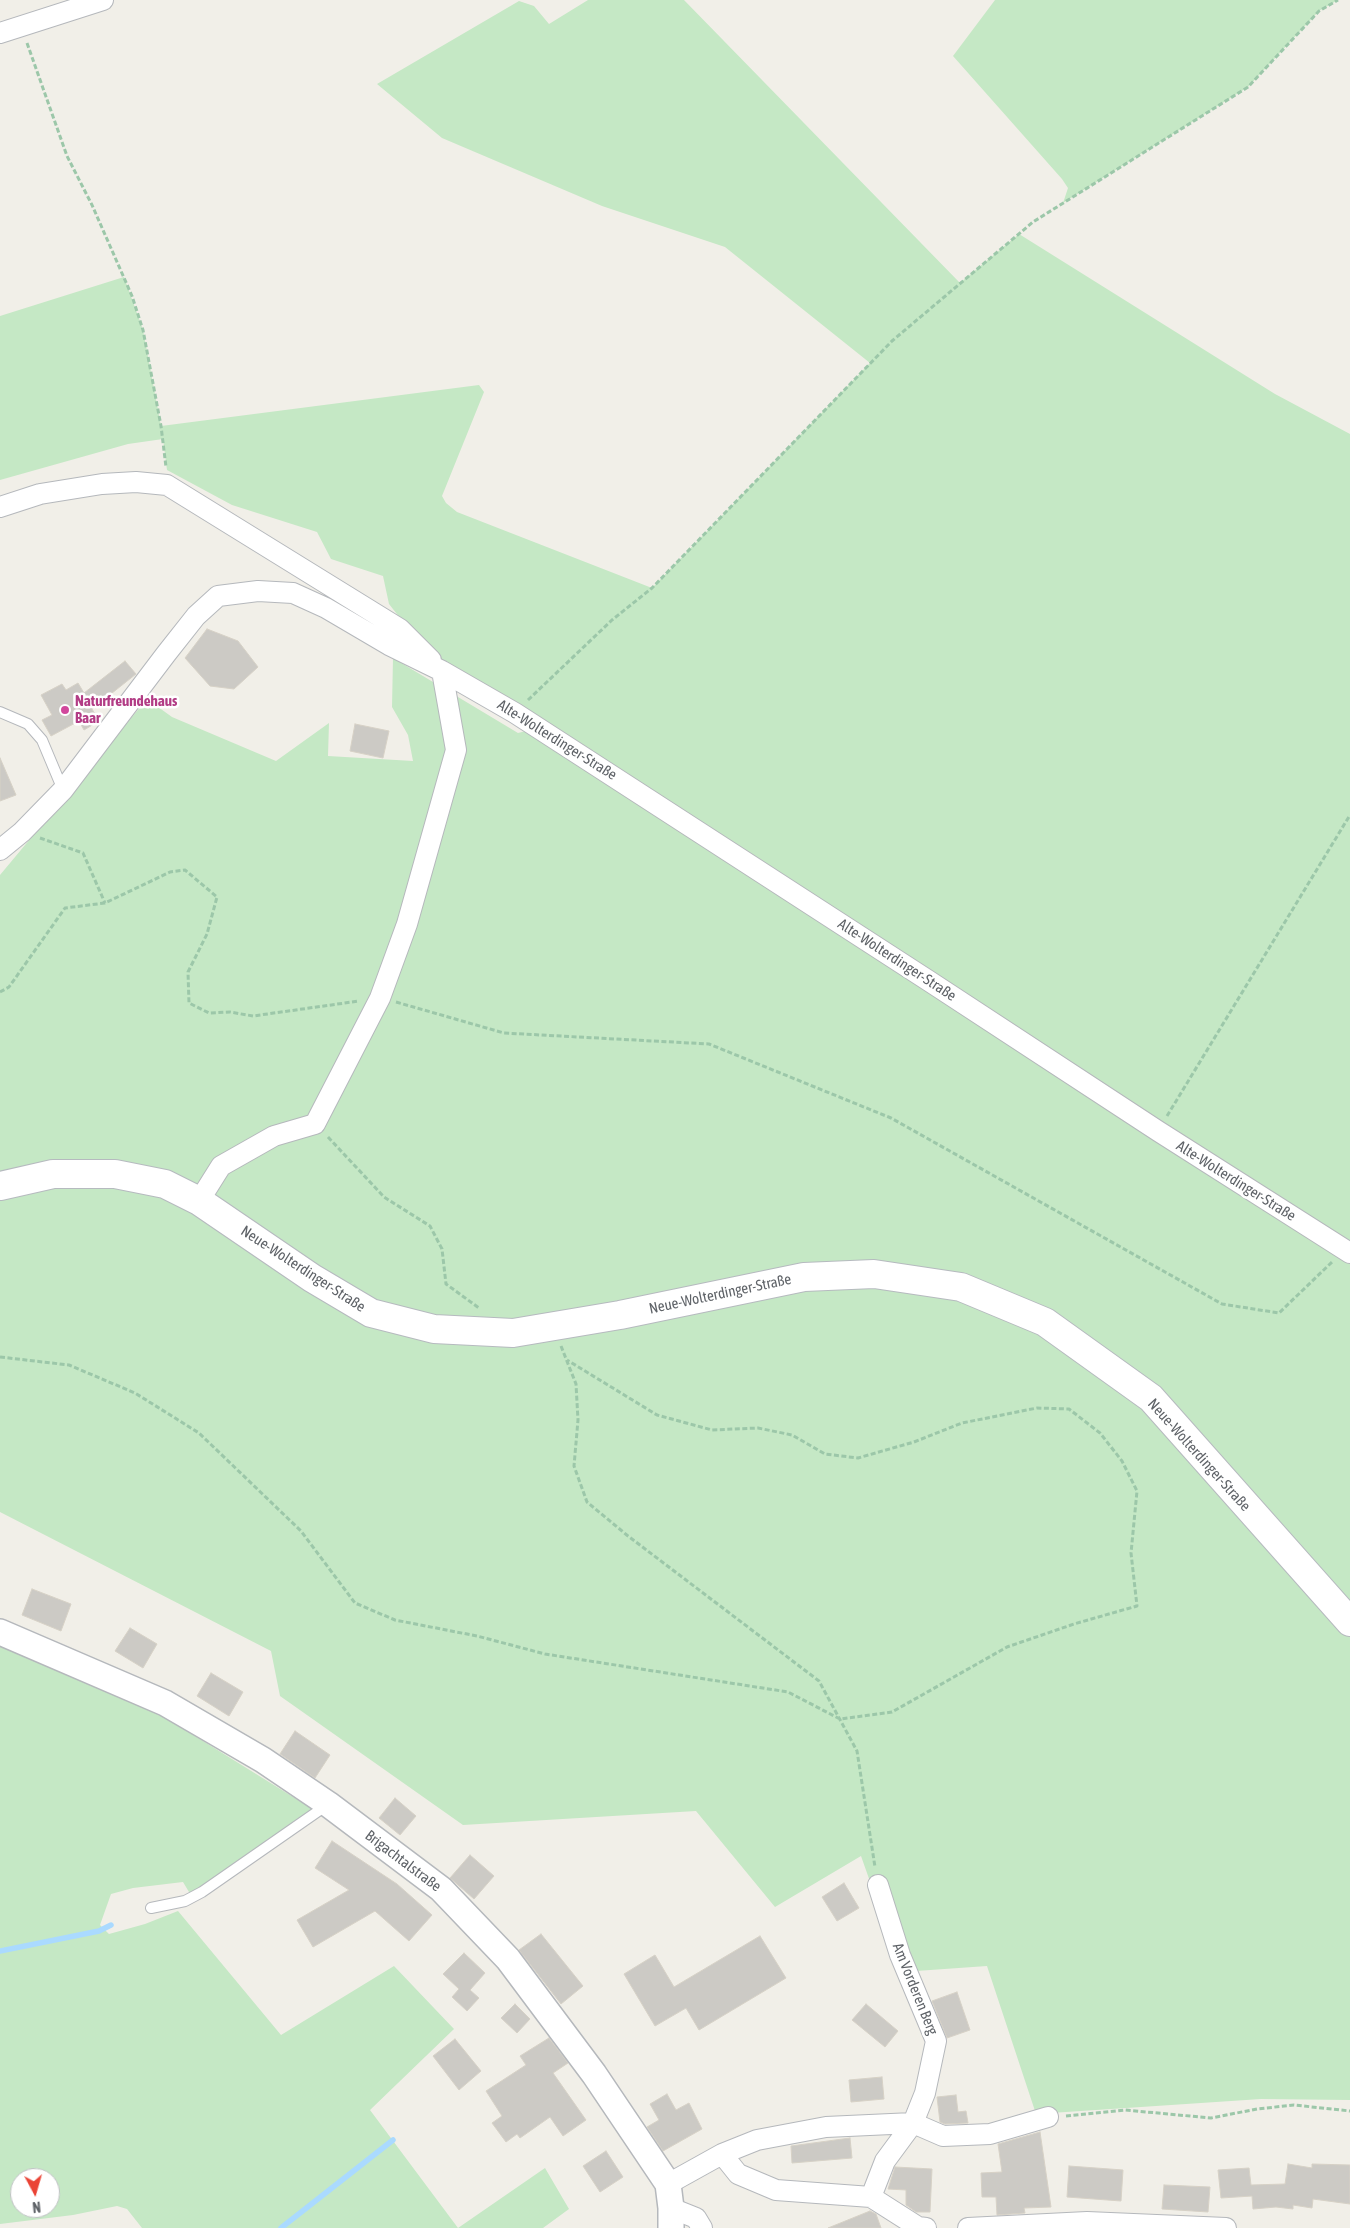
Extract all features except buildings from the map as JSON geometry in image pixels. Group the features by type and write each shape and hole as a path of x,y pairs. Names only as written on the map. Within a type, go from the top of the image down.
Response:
{"main road":[{"name":"Neue-Wolterdinger-Straße","path":"0,1186 53,1174 114,1174 165,1184 199,1201 312,1278 371,1313 434,1329 513,1333 804,1277 874,1274 961,1287 1045,1322 1151,1398 1350,1622"}],"street":[{"path":"0,33 103,0"},
{"name":"Alte-Wolterdinger-Straße","path":"0,507 40,494 102,484 136,482 167,485 400,629 442,671"},
{"name":"Alte-Wolterdinger-Straße","path":"0,850 22,832 63,790 196,616 218,596 258,591 293,593 326,608 389,645 442,671 515,713 930,980 1158,1131 1347,1251"},
{"path":"199,1201 221,1166 274,1136 315,1124 380,998 407,924 456,750 442,671"},
{"name":"Brigachtalstraße","path":"0,1632 165,1703 263,1760 328,1804 442,1889 508,1959 594,2074 670,2207"},
{"name":"Am Vorderen Berg","path":"871,2197 886,2162 913,2124 925,2093 936,2041 900,1955 878,1885"},
{"path":"702,2228 696,2218 670,2207 722,2154 757,2140 826,2127 913,2124 943,2136 990,2134 1048,2117"},
{"path":"722,2154 738,2174 776,2190 871,2197 918,2227 926,2228"},
{"path":"974,2227 1087,2222 1226,2228"}],"lane":[{"path":"0,712 28,724 42,740 63,790"},
{"path":"151,1908 185,1901 202,1892 328,1804"}],"path":[{"path":"515,713 612,620 652,588 892,341 1033,222 1248,87 1319,11 1338,0"},
{"path":"21,27 67,156 92,206 132,296 145,340 161,426 166,470"},
{"path":"1158,1131 1350,816"},
{"path":"22,832 83,854 105,903"},
{"path":"0,992 9,987 65,908 105,903 170,872 185,870 217,897 207,934 188,972 189,1003 209,1013 230,1012 253,1016 380,998 504,1033 709,1044 891,1118 1222,1304 1279,1313 1347,1251"},
{"path":"315,1124 384,1196 430,1226 442,1249 446,1284 483,1311"},
{"path":"553,1326 576,1384 578,1420 574,1466 587,1502 628,1536 819,1681 857,1751 878,1885"},
{"path":"0,1357 69,1366 135,1393 199,1433 301,1531 356,1603 395,1620 477,1636 545,1654 788,1692 840,1719 892,1712 1007,1647 1074,1624 1137,1606 1131,1552 1137,1491 1122,1460 1100,1433 1069,1409 1038,1408 962,1423 914,1442 858,1458 825,1454 792,1435 758,1428 712,1430 657,1415 567,1360"},
{"path":"1048,2117 1125,2110 1211,2118 1258,2109 1294,2105 1350,2111"}],"green space":[{"path":"588,0 684,0 960,283 1019,234 1275,394 1350,434 1350,2100 1261,2099 1036,2114 987,1966 902,1972 861,1856 775,1907 696,1811 463,1825 280,1696 271,1651 0,1512 0,875 147,699 172,717 276,761 329,723 328,756 413,761 408,735 392,707 393,658 518,733 538,728 442,671 389,604 383,576 331,559 317,532 232,505 167,470 163,439 128,444 0,480 0,316 124,277 143,330 161,426 479,385 484,392 442,496 446,503 457,512 652,588 870,363 725,247 602,206 442,138 377,84 519,1 534,6 549,24"},
{"path":"995,0 1338,0 1319,11 1248,87 1063,203 1068,188 1062,179 953,56"},
{"path":"0,1643 166,1718 314,1810 192,1897 183,1882 133,1888 111,1894 100,1925 109,1934 145,1924 178,1911 281,2035 394,1966 454,2029 370,2110 458,2228 142,2228 127,2209 117,2206 60,2217 60,2168 10,2168 10,2218 49,2218 0,2224"},
{"path":"545,2168 569,2209 543,2228 458,2228"}],"waterway":[{"path":"0,1951 99,1931 111,1925"},
{"path":"281,2228 393,2140"}],"place":[{"name":"Naturfreundehaus Baar","path":"65,710"}]}
